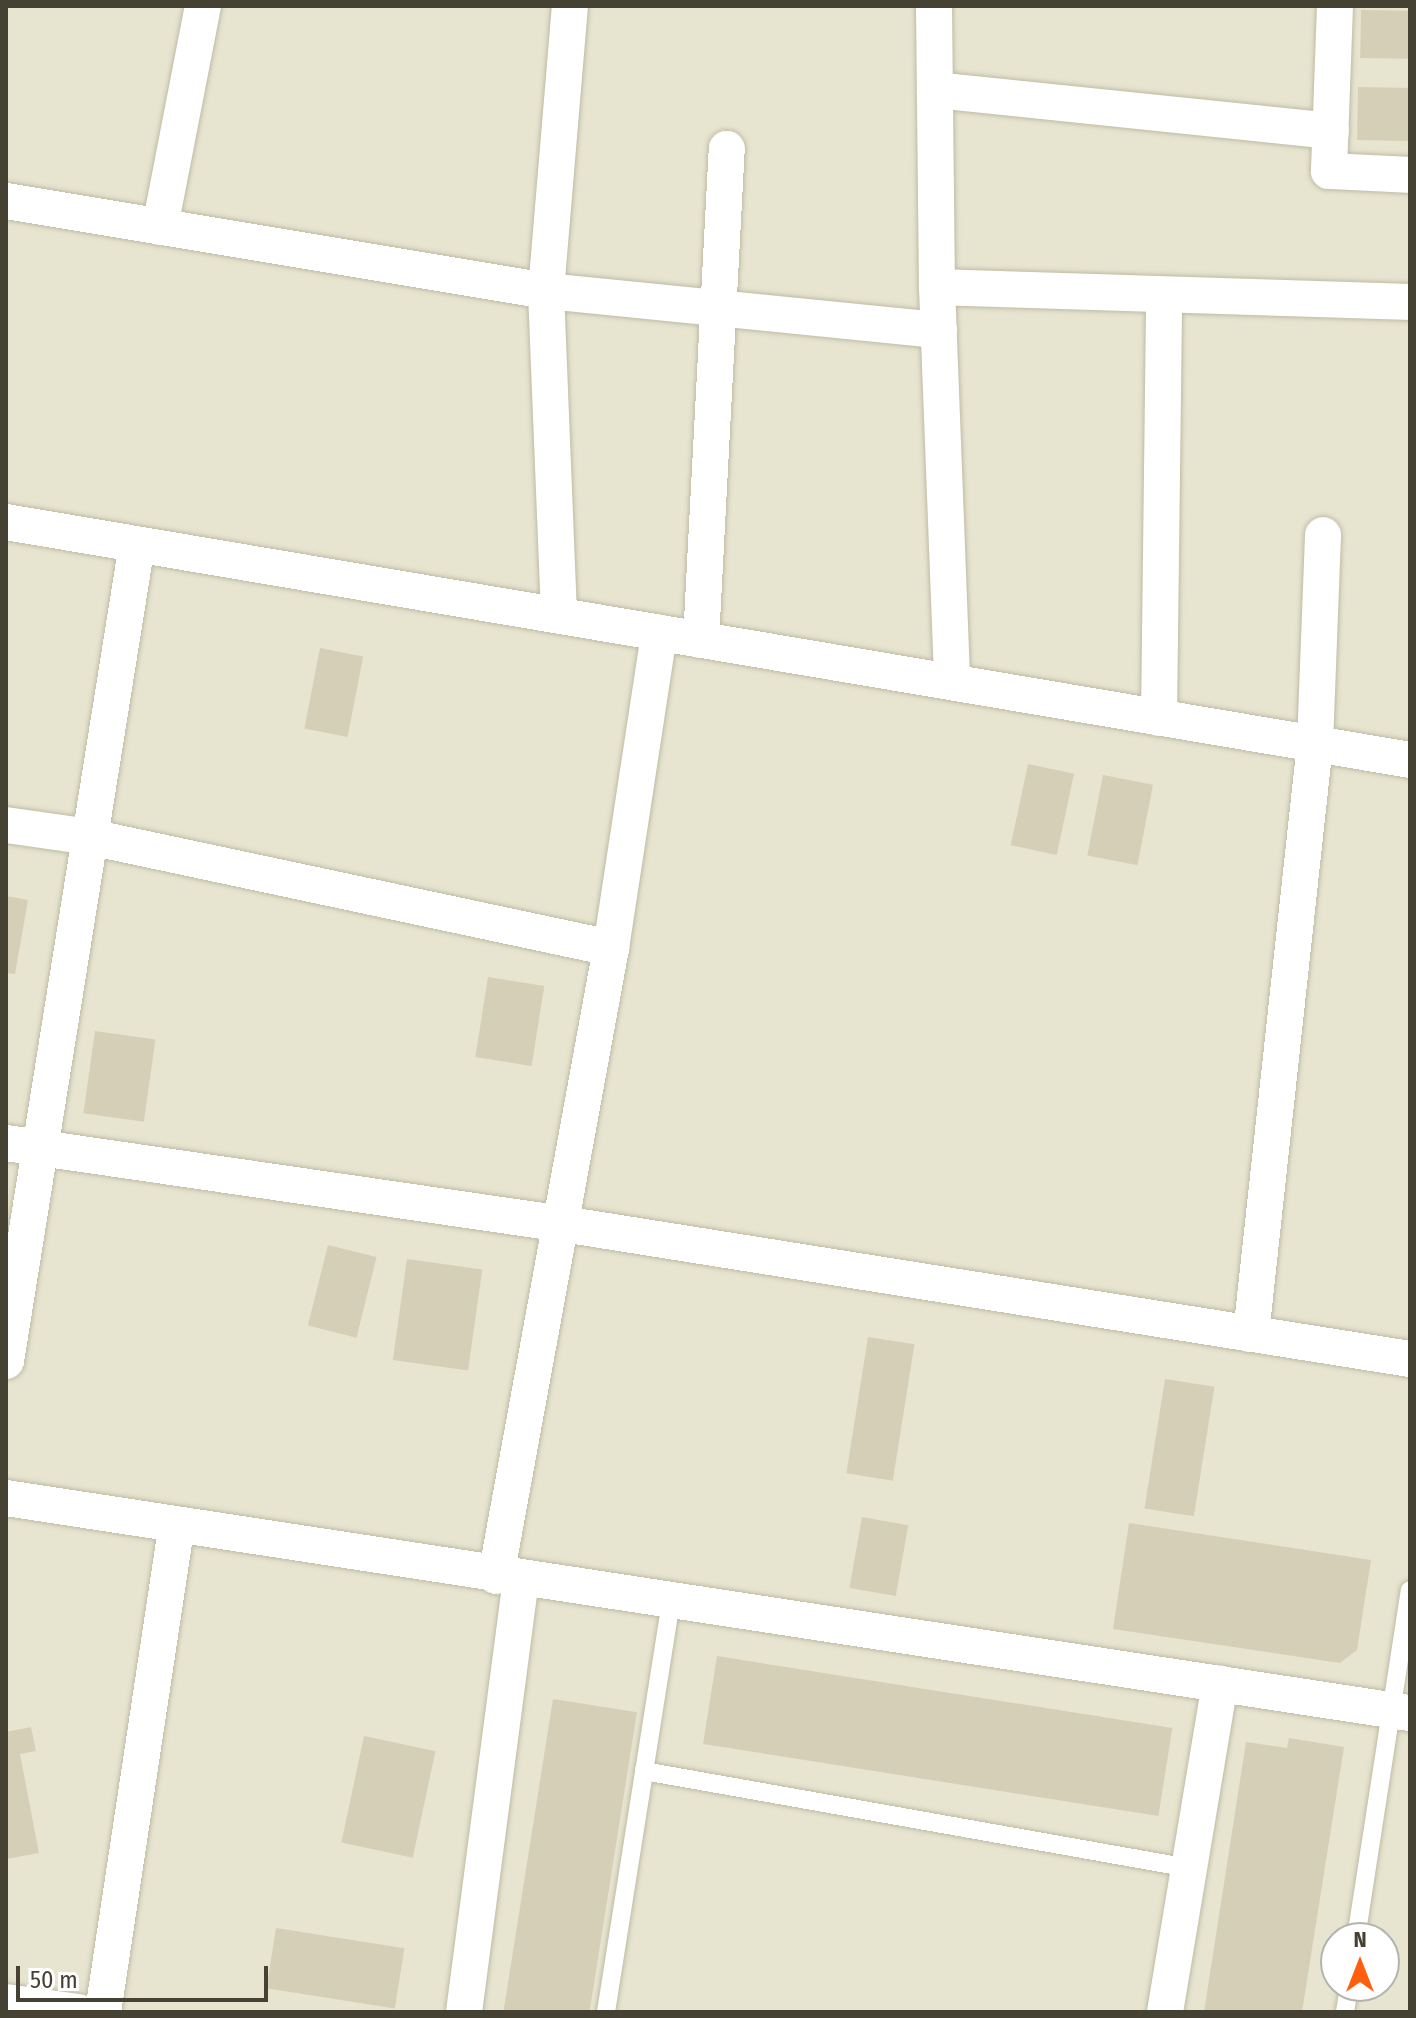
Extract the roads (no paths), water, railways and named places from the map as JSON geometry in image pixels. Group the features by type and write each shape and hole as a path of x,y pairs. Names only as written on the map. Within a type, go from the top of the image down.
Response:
{"street":[{"path":"160,227 203,6"},
{"path":"559,615 546,291 570,6"},
{"path":"934,6 937,287 952,682"},
{"path":"1335,6 1329,171 1410,175"},
{"path":"935,90 1331,131"},
{"path":"701,640 727,149"},
{"path":"6,201 546,291 939,330"},
{"path":"937,287 1410,302"},
{"path":"1159,718 1164,295"},
{"path":"6,522 1410,760"},
{"path":"1251,1334 1315,744 1323,535"},
{"path":"6,1361 23,1146 90,837 137,544"},
{"path":"464,2012 508,1578 659,633"},
{"path":"6,825 90,837 611,948"},
{"path":"23,1146 563,1224 1410,1359"},
{"path":"6,1498 508,1578 1401,1711"},
{"path":"103,2012 177,1525"},
{"path":"1165,2012 1220,1684"},
{"path":"6,2002 78,2012"}],"lane":[{"path":"1359,1922 1401,1711 1410,1590"},
{"path":"606,2012 671,1602"},
{"path":"644,1771 1189,1868"}]}
